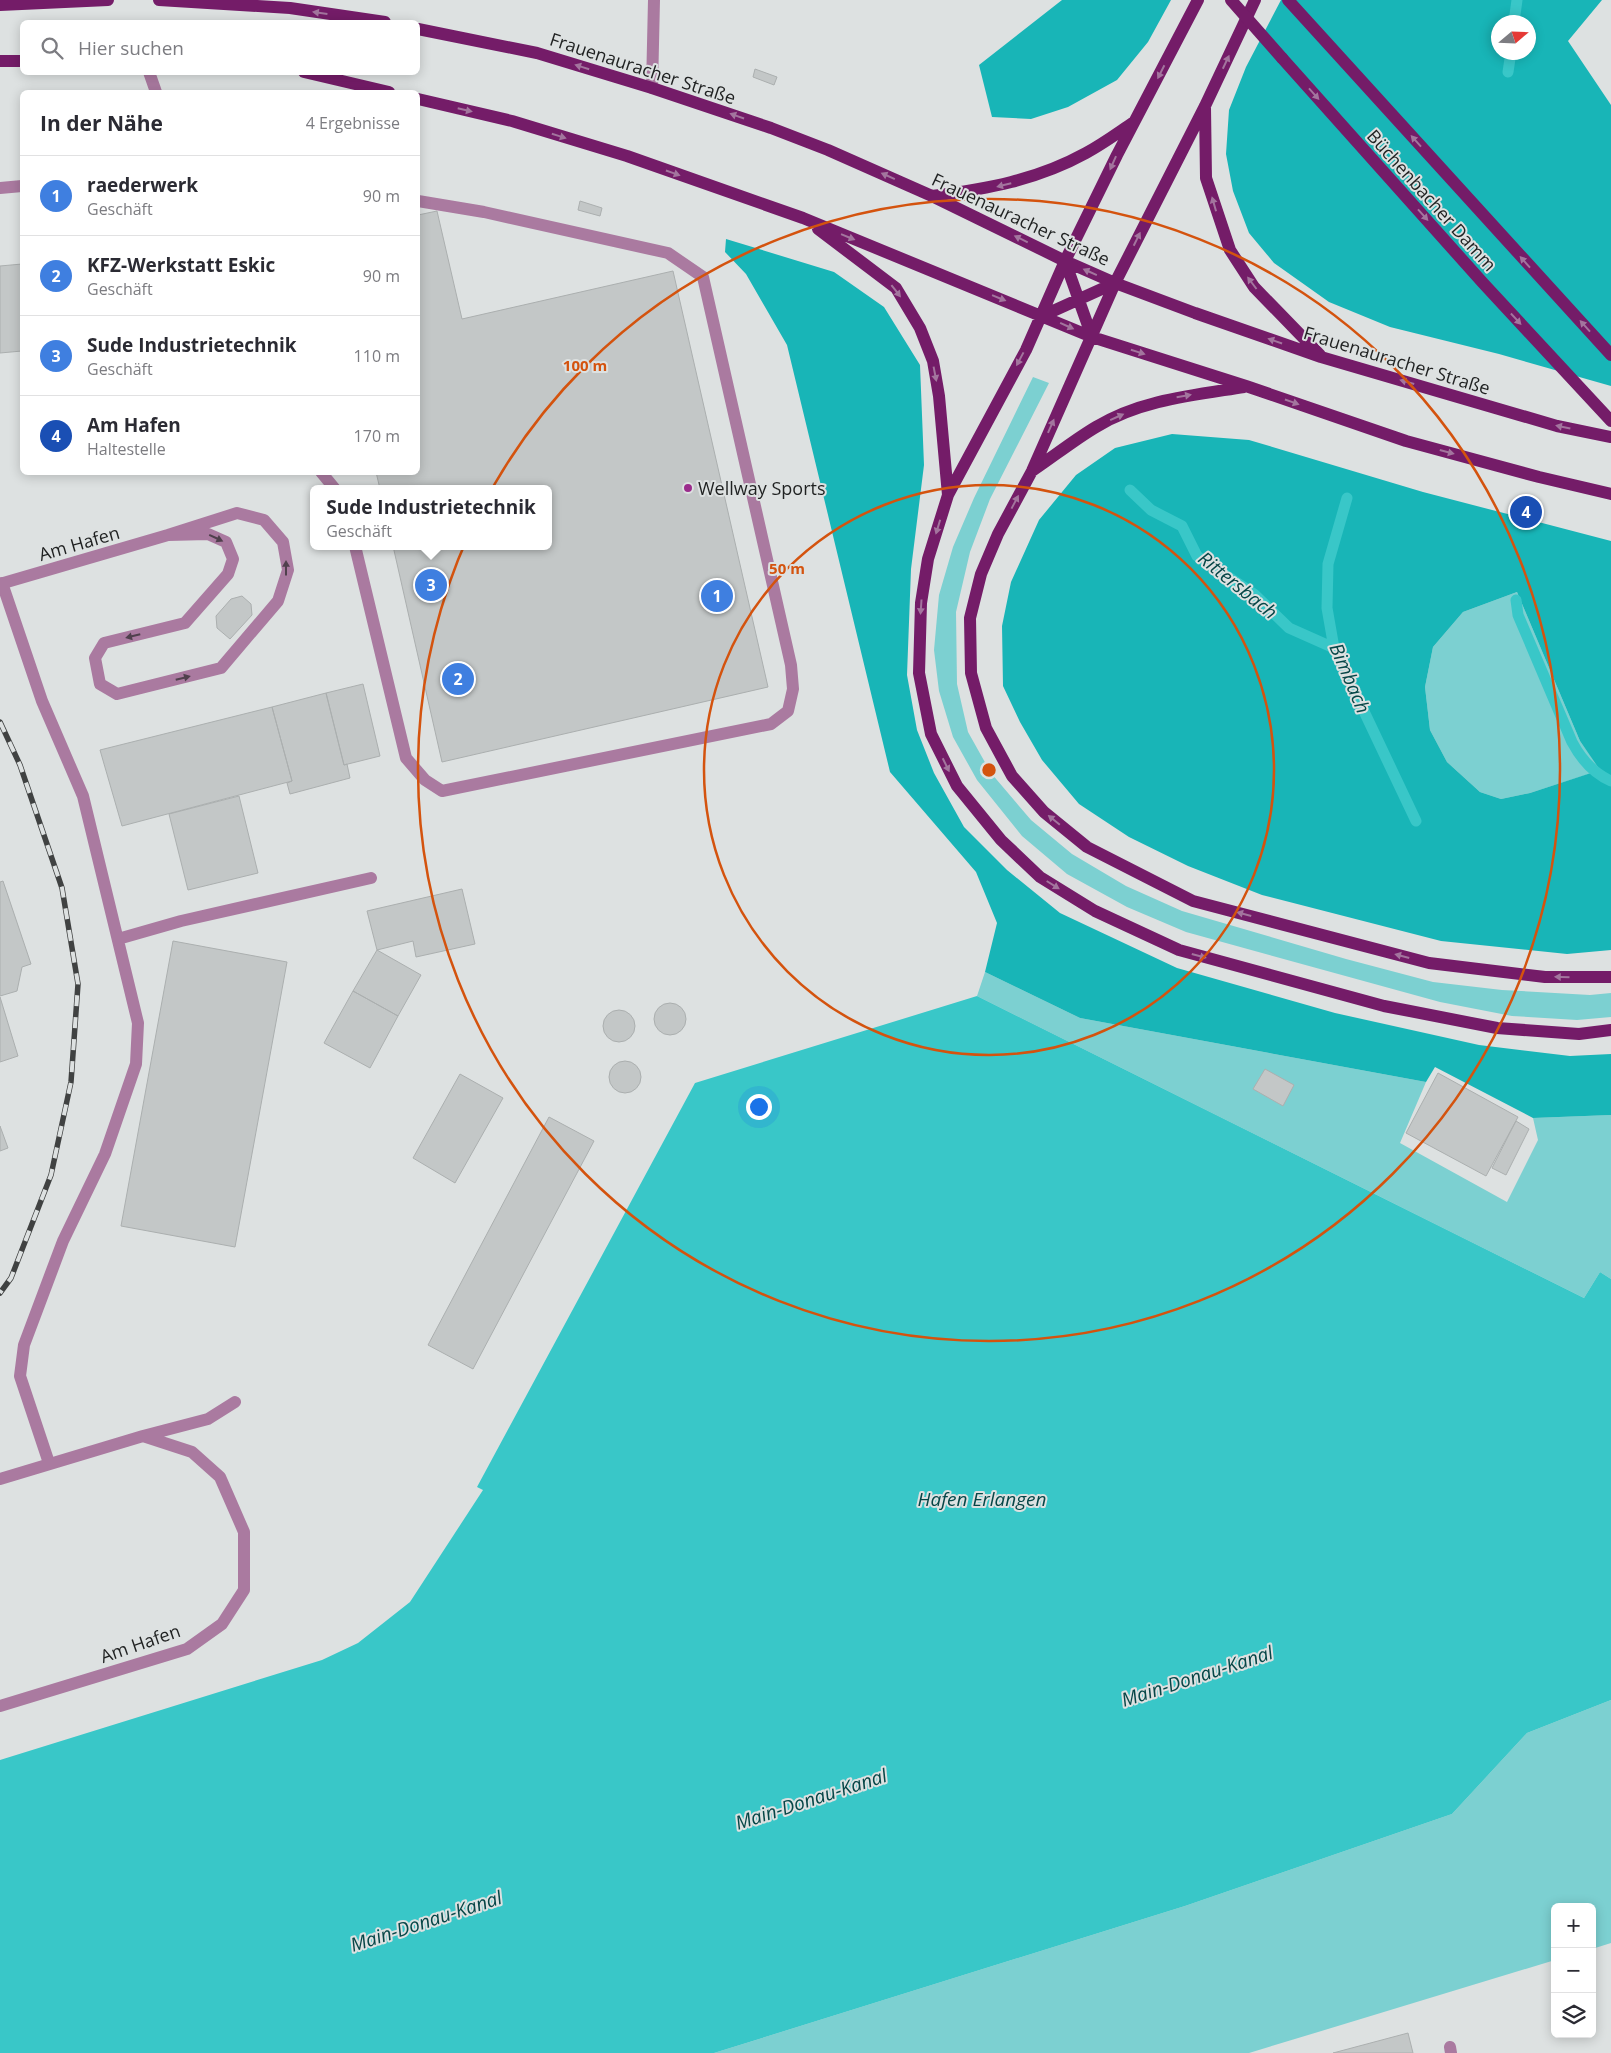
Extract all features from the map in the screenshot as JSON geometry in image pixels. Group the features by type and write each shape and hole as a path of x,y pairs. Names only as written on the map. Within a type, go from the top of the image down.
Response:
{"main road":[{"path":"0,5 108,0"},
{"path":"160,0 290,8 371,20"},
{"path":"1198,0 1137,120 1117,155 1065,261 1042,316 948,495 928,559 921,603 919,673 931,734 957,786 1001,840 1040,877 1095,911 1179,950 1374,1003 1497,1028 1579,1034 1611,1030"},
{"name":"Büchenbacher Damm","path":"1231,0 1483,283 1611,421"},
{"path":"1255,0 1205,106 1115,283 1032,471 998,534 981,574 970,618 971,673 986,728 1012,776 1044,812 1087,847 1193,901 1429,963 1545,977 1611,977"},
{"name":"Büchenbacher Damm","path":"1288,0 1611,355"},
{"name":"Frauenauracher Straße","path":"420,29 537,53 652,88 812,144 932,196 1065,261 1115,283 1195,313 1321,357 1556,426 1611,437"},
{"path":"0,61 20,61"},
{"path":"317,75 380,90"},
{"path":"420,99 512,121 627,156 803,218 1092,337 1246,386 1406,441 1539,477 1611,494"},
{"path":"1205,106 1206,178 1230,250 1254,287 1321,357"},
{"path":"932,196 986,189 1050,170 1087,153 1137,120"},
{"path":"803,218 896,288 920,328 933,361 940,396 948,495"},
{"path":"1065,261 1092,337"},
{"path":"1042,316 1115,283"},
{"path":"1032,471 1096,426 1137,408 1178,397 1246,386"}],"street":[{"path":"652,88 654,0"},
{"path":"150,75 155,90"},
{"path":"0,188 20,186"},
{"path":"356,550 406,758 424,780 442,791 771,724 788,711 793,689 791,666 703,277 668,253 484,212 420,201"},
{"path":"323,475 332,485"},
{"path":"237,513 264,520 283,542 288,570 278,601 221,668 117,694 100,684 95,658 104,643 184,623 228,574 231,566 233,559 226,542 208,534 168,535 237,513"},
{"name":"Am Hafen","path":"1,584 168,535"},
{"path":"1,584 42,701 83,796 138,1023 136,1064 105,1154 63,1241 28,1336 20,1376 49,1463"},
{"path":"118,939 181,921 371,878"},
{"path":"0,1479 49,1463 208,1419 235,1402"},
{"name":"Am Hafen","path":"0,1706 187,1649 222,1624 244,1590 244,1532 220,1477 192,1452 143,1436"}],"shaded area":[{"path":"1062,0 1171,0 1148,42 1117,80 1068,107 1031,119 992,117 979,65"},
{"path":"1281,0 1602,0 1568,41 1611,105 1611,386 1499,354 1390,327 1329,302 1274,263 1249,233 1233,191 1226,154 1229,110 1246,67"},
{"path":"726,239 834,272 884,307 920,365 924,465 911,569 907,675 917,730 934,773 964,827 1007,870 1060,913 1177,968 1335,1013 1479,1045 1570,1056 1611,1054 1611,1115 1533,1118 1435,1067 1426,1082 1080,1018 985,972 997,923 976,872 890,772 787,345 746,274 725,252"},
{"path":"1033,377 1049,383 990,499 970,552 956,612 957,684 968,732 991,773 1031,820 1072,854 1126,886 1182,911 1346,959 1433,982 1502,990 1590,995 1611,993 1611,1017 1577,1020 1512,1016 1440,1002 1186,932 1127,907 1067,874 1022,836 977,780 953,737 939,691 934,650 939,595 953,547 974,498"},
{"path":"1172,434 1249,440 1423,492 1611,541 1611,950 1567,954 1441,941 1262,895 1188,866 1129,837 1079,804 1042,760 1020,722 1003,686 1002,626 1011,582 1039,520 1076,475 1115,448","holes":["1517,592 1580,741 1600,770 1530,793 1501,799 1480,792 1447,762 1430,730 1425,687 1433,647 1463,612"]},
{"path":"1517,592 1580,741 1601,770 1530,793 1501,799 1480,792 1447,762 1430,730 1425,687 1433,647 1463,612"},
{"path":"985,972 1080,1018 1426,1082 1400,1143 1507,1202 1538,1140 1533,1118 1611,1115 1611,1279 1600,1272 1584,1298 977,996"},
{"path":"1611,1700 1611,1943 1596,1948 1596,1903 1551,1903 1551,1961 1249,2053 714,2053 1185,1906 1452,1814 1527,1733"}],"water":[{"name":"Hafen Erlangen","path":"977,996 1584,1298 1600,1272 1611,1279 1611,1700 1527,1733 1452,1814 1185,1906 714,2053 0,2053 0,1760 322,1660 358,1643 410,1602 483,1490 477,1487 695,1083"}],"building":[{"path":"755,69 777,77 774,85 753,77"},
{"path":"580,201 602,208 600,216 578,210"},
{"path":"437,211 462,319 673,271 768,687 442,762 394,550 552,550 552,485 379,485 377,475 420,475 420,215"},
{"path":"20,264 20,351 0,353 0,266"},
{"path":"242,596 251,604 252,615 230,639 217,628 216,616 231,599"},
{"path":"363,684 380,756 344,765 326,693"},
{"path":"326,693 344,765 347,764 350,778 290,794 287,783 292,781 272,707"},
{"path":"272,707 292,781 122,826 100,750"},
{"path":"239,796 258,873 188,890 169,814"},
{"path":"3,881 31,964 22,967 17,991 0,996 0,882"},
{"path":"462,889 475,944 416,957 413,941 377,950 367,911"},
{"path":"173,941 287,962 235,1247 121,1226"},
{"path":"377,950 421,975 398,1016 353,991"},
{"path":"353,991 398,1016 370,1068 324,1043"},
{"path":"0,997 18,1056 0,1062"},
{"path":"670,1003 682,1007 686,1019 682,1031 670,1035 658,1031 654,1019 658,1007"},
{"path":"619,1010 631,1014 635,1026 631,1038 619,1042 607,1038 603,1026 607,1014"},
{"path":"625,1061 637,1065 641,1077 637,1089 625,1093 613,1089 609,1077 613,1065"},
{"path":"1265,1069 1294,1085 1283,1106 1253,1089"},
{"path":"1438,1073 1518,1117 1486,1176 1406,1133"},
{"path":"460,1074 503,1098 455,1183 413,1158"},
{"path":"549,1117 594,1141 473,1369 428,1345"},
{"path":"1516,1121 1529,1129 1506,1175 1492,1168"},
{"path":"0,1126 8,1148 0,1151"},
{"path":"1408,2033 1413,2053 1333,2053"}],"waterway":[{"name":"Bimbach","path":"1515,15 1517,0"},
{"name":"Bimbach","path":"1508,72 1510,60"},
{"name":"Rittersbach","path":"1130,490 1151,510 1182,526 1197,556 1254,594 1289,628 1334,648"},
{"name":"Bimbach","path":"1347,498 1328,564 1327,608 1334,648 1416,821"},
{"path":"1516,600 1518,615 1572,742 1588,765 1611,781"}],"railway":[{"path":"0,722 20,765 62,888 78,984 71,1082 51,1175 11,1278 0,1293"}],"place":[{"name":"Wellway Sports","path":"688,488"},
{"name":"Am Hafen","path":"1526,512"},
{"name":"Sude Industrietechnik","path":"431,585"},
{"name":"raederwerk","path":"717,596"},
{"name":"KFZ-Werkstatt Eskic","path":"458,679"}],"water label":[{"name":"Main-Donau-Kanal","path":"1197,1676"},
{"name":"Main-Donau-Kanal","path":"811,1799"},
{"name":"Main-Donau-Kanal","path":"426,1921"}]}
